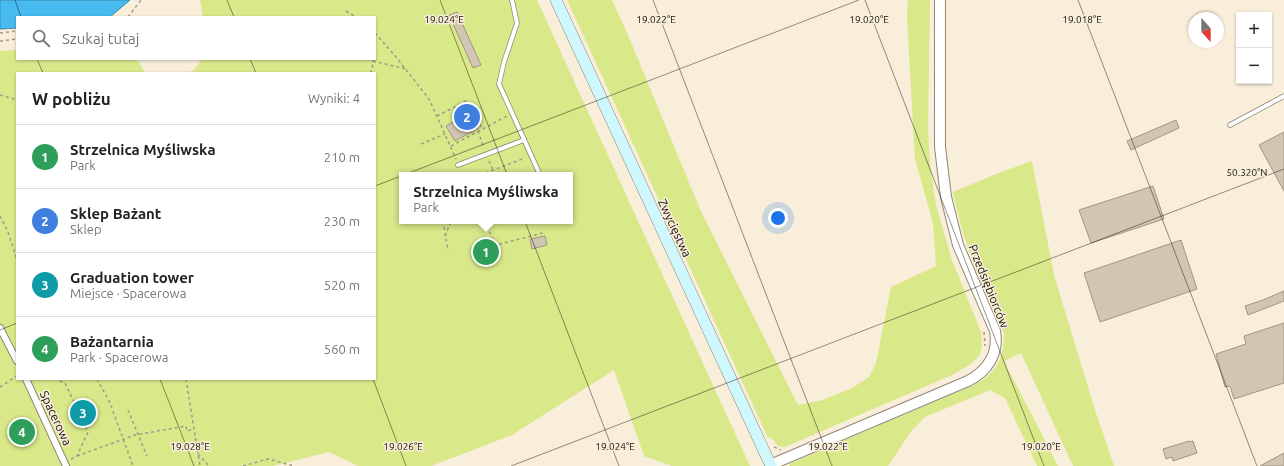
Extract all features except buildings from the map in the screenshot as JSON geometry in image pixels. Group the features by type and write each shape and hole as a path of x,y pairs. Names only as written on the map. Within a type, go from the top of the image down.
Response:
{"main road":[{"name":"Zwycięstwa","path":"556,0 762,449 771,465"}],"street":[{"name":"Przedsiębiorców","path":"771,465 968,381 986,368 994,354 996,342 995,331 958,245 946,197 942,172 940,141 940,0"},
{"path":"0,328 16,359"},
{"name":"Spacerowa","path":"26,380 65,464"}],"lane":[{"path":"512,0 517,23 504,62 499,84 539,172"},
{"path":"1230,125 1284,96"},
{"path":"458,165 524,140"}],"path":[{"path":"129,16 141,0"},
{"path":"346,11 354,16"},
{"path":"0,33 16,31"},
{"path":"376,34 429,98 458,165"},
{"path":"0,41 16,39"},
{"path":"371,72 373,60 406,69"},
{"path":"0,95 16,100"},
{"path":"437,116 466,101 483,128"},
{"path":"451,146 512,113"},
{"path":"421,144 445,134"},
{"path":"488,172 531,156"},
{"path":"0,216 8,232 16,257"},
{"path":"444,224 448,251"},
{"path":"446,236 450,224"},
{"path":"486,224 496,245 544,233"},
{"path":"984,330 984,351"},
{"path":"0,387 16,377"},
{"path":"56,380 65,384 88,432 77,456"},
{"path":"98,380 110,403 133,466"},
{"path":"186,380 200,466"},
{"path":"75,405 83,401 91,420 83,423"},
{"path":"128,410 148,456"},
{"path":"65,464 77,456 138,434 186,426 187,431 194,429"},
{"path":"762,449 772,445 782,450"},
{"path":"198,454 209,466"},
{"path":"243,466 268,460 294,466"}],"green space":[{"path":"200,0 537,0 750,466 672,466 644,456 614,370 512,435 431,466 358,466 329,452 273,466 0,466 0,51 16,50 16,60 136,60 139,62 144,72 16,72 16,380 376,380 376,72 190,72 194,70 201,60 376,60 376,16 203,16"},
{"path":"567,0 612,0 700,209 798,405 823,400 852,388 869,377 876,363 891,287 936,266 933,223 915,159 907,19 908,0 930,0 928,128 930,165 936,205 952,260 981,332 982,345 980,355 971,364 952,375 785,447 779,447 770,437 768,438"},
{"path":"1032,161 1054,275 1095,410 1114,466 1073,466 1021,353 1004,361 1058,466 1037,466 1005,398 990,390 925,417 912,430 888,466 789,466 791,463 972,386 993,370 1002,354 1004,332 972,258 961,226 953,192"}],"water":[{"path":"0,0 130,0 111,16 16,16 16,28 0,29"}],"place":[{"name":"Sklep Bażant","path":"467,117"},
{"name":"Strzelnica Myśliwska","path":"486,252"},
{"name":"Graduation tower","path":"83,413"},
{"name":"Bażantarnia","path":"22,432"}]}
